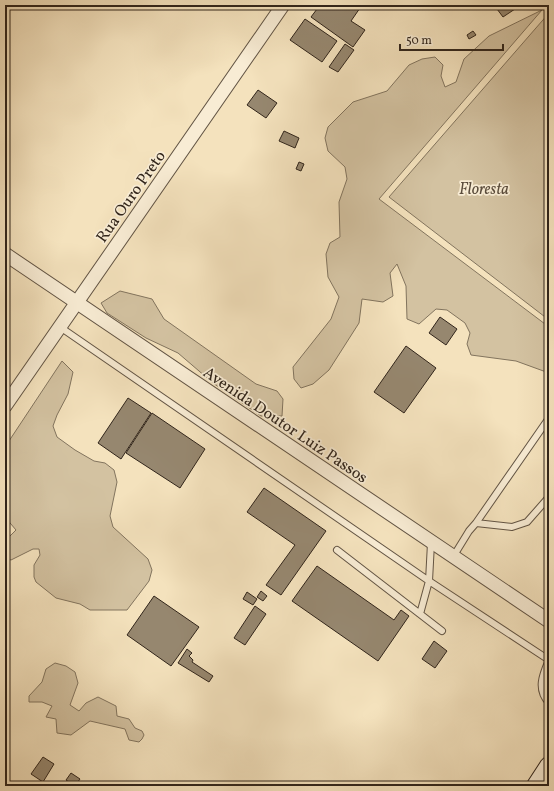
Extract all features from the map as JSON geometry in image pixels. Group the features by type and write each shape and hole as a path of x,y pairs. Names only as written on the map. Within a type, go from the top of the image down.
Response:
{"street":[{"name":"Rua Ouro Preto","path":"5,406 283,5"},
{"name":"Avenida Doutor Luiz Passos","path":"5,254 549,622"},
{"path":"536,786 549,766"}],"lane":[{"path":"60,327 429,581 549,660 540,680 545,699 549,703"},
{"path":"453,556 549,418"},
{"path":"476,523 512,527 527,522 549,497"},
{"path":"420,614 429,581 431,543"},
{"path":"337,550 442,631"}],"green space":[{"path":"542,10 379,199 549,327 549,373 516,361 471,355 467,344 470,333 465,323 447,310 436,309 419,324 407,319 406,286 397,264 390,273 393,296 383,302 362,299 359,323 329,370 313,384 301,388 294,379 293,367 331,319 339,297 328,277 326,254 330,243 340,237 339,202 347,179 345,167 328,151 325,138 328,127 353,102 387,91 409,65 422,59 435,57 443,65 441,76 445,87 456,82 464,59 489,36"},
{"name":"Floresta","path":"549,13 549,320 389,197"},
{"path":"120,291 152,299 164,319 256,384 277,391 283,399 282,416 261,416 213,383 178,353 146,338 107,313 101,303"},
{"path":"62,361 73,372 68,394 53,426 57,437 94,461 105,463 114,470 117,482 110,516 113,527 148,559 152,570 149,581 127,610 90,610 80,604 56,598 36,582 34,577 34,565 40,555 39,549 33,549 11,560 5,558 5,541 16,530 5,517 5,447"},
{"path":"55,663 66,666 75,672 78,683 70,705 79,711 86,703 98,697 116,706 117,716 129,719 135,728 142,731 144,735 142,739 139,742 129,740 125,729 90,721 71,735 57,733 56,719 46,717 52,706 42,702 29,702 29,696 42,682 46,669"}],"building":[{"path":"320,5 326,5 333,9 336,5 356,5 360,8 351,21 365,30 353,47 311,17"},
{"path":"494,5 512,5 515,9 503,17"},
{"path":"305,19 337,41 322,62 290,40"},
{"path":"473,31 476,35 469,39 467,35"},
{"path":"345,44 354,50 338,72 329,67"},
{"path":"258,90 277,103 266,118 247,105"},
{"path":"284,131 299,138 295,148 279,141"},
{"path":"299,162 304,164 301,171 296,169"},
{"path":"440,317 457,329 446,345 429,333"},
{"path":"406,346 436,368 404,413 374,392"},
{"path":"128,398 151,413 121,459 98,443"},
{"path":"152,413 205,449 180,488 126,453"},
{"path":"264,488 326,531 281,595 266,585 295,545 247,512"},
{"path":"317,566 394,620 401,610 409,616 378,661 292,601"},
{"path":"261,591 267,596 263,601 257,597"},
{"path":"247,592 257,599 253,605 243,599"},
{"path":"154,596 199,627 171,666 127,635"},
{"path":"255,606 266,614 245,645 234,638"},
{"path":"434,641 447,651 435,668 422,659"},
{"path":"187,649 192,653 189,656 193,660 192,662 213,676 209,682 178,663"},
{"path":"43,757 54,764 43,782 31,774"},
{"path":"71,773 80,779 75,786 66,780"},
{"path":"39,781 46,786 36,786"}]}
